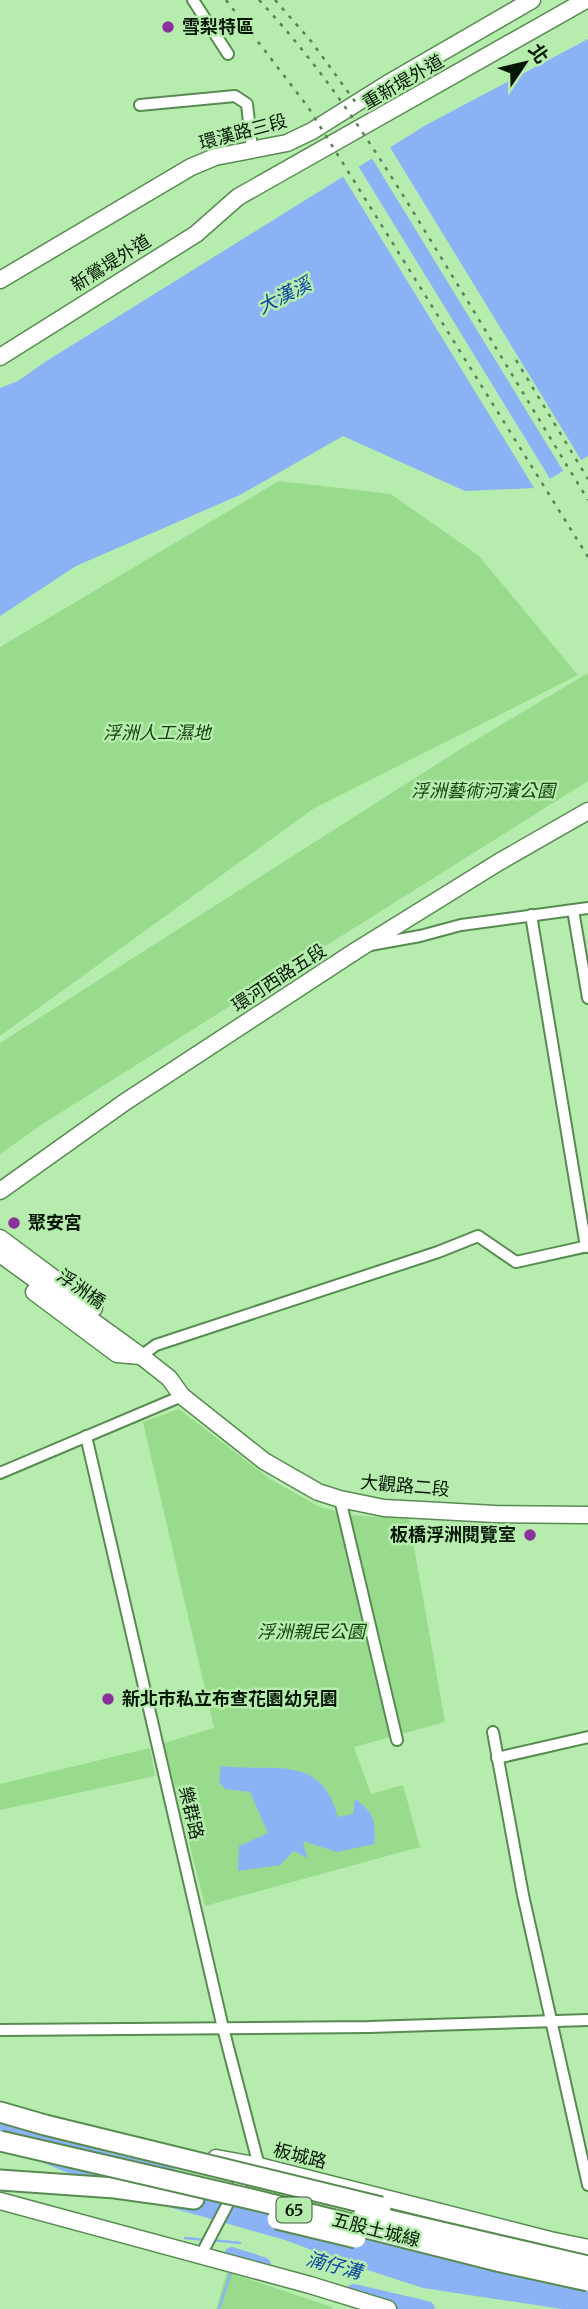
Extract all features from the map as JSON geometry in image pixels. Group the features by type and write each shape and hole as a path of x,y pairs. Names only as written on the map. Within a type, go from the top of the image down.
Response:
{"highway":[{"path":"0,2112 484,2232 588,2265"},
{"name":"五股土城線","path":"0,2127 504,2248 588,2265"},
{"name":"五股土城線","path":"0,2140 588,2281"},
{"path":"0,2180 174,2195 383,2244 500,2262"}],"street":[{"path":"193,0 228,54"},
{"name":"環漢路三段","path":"0,280 191,167 215,157 287,143 312,131 532,0"},
{"name":"重新堤外道","path":"238,197 586,0"},
{"path":"140,105 235,96 247,103 253,149"},
{"name":"新鶯堤外道","path":"0,357 106,288 196,234 238,197"},
{"name":"環河西路五段","path":"0,1191 125,1102 362,947 499,862 588,811"},
{"path":"362,947 461,925 588,908"},
{"path":"573,909 588,998"},
{"path":"0,1266 117,1354 141,1356 156,1345 438,1252 478,1236 516,1262 587,1246 531,915"},
{"path":"0,1238 134,1338 141,1356"},
{"path":"0,1246 49,1283 71,1304"},
{"name":"浮洲橋","path":"0,1254 141,1356"},
{"name":"大觀路二段","path":"141,1356 169,1378 183,1395 264,1461 318,1492 384,1508 495,1514 588,1514"},
{"path":"0,1473 183,1395"},
{"name":"樂群路","path":"86,1436 223,2028 259,2166"},
{"path":"340,1499 397,1740"},
{"path":"493,1732 523,1895 588,2185"},
{"path":"497,1758 588,1737"},
{"path":"0,2030 588,2020"},
{"name":"板城路","path":"0,2112 259,2166 588,2248"},
{"path":"204,2248 235,2190 259,2166"},
{"path":"0,2201 204,2248 388,2309"}],"green space":[{"name":"浮洲人工濕地","path":"279,481 391,494 479,556 578,675 313,809 0,1036 0,647"},
{"name":"浮洲藝術河濱公園","path":"588,673 588,781 44,1123 0,1154 0,1043 459,750"},
{"name":"浮洲親民公園","path":"179,1409 270,1479 320,1507 349,1515 409,1519 445,1722 354,1747 371,1794 403,1785 420,1847 205,1906 164,1743 214,1728 143,1422"},
{"path":"150,1748 155,1776 0,1810 0,1784"},
{"path":"227,2272 332,2307 332,2309 216,2309"}],"water":[{"name":"大漢溪","path":"588,39 588,456 535,488 465,491 343,436 240,495 76,566 0,616 0,388 18,381 426,125"},
{"path":"221,1766 292,1769 307,1774 319,1782 330,1796 338,1817 353,1814 355,1799 366,1808 374,1823 374,1844 337,1852 303,1841 307,1858 294,1851 280,1865 238,1871 239,1846 268,1833 250,1792 225,1789 219,1782"},
{"path":"0,2122 110,2153 165,2165 261,2206 588,2275 588,2309 562,2309 423,2288 285,2240 112,2191 0,2145"}],"pier":[{"path":"388,144 583,463 565,474 370,155"},
{"path":"357,164 552,482 536,491 341,173"}],"waterway":[{"name":"湳仔溝","path":"185,2238 206,2240"},
{"path":"212,2240 240,2243"},
{"name":"湳仔溝","path":"232,2255 263,2265"},
{"path":"219,2309 231,2272"},
{"name":"湳仔溝","path":"354,2292 427,2309"}],"railway":[{"path":"226,0 308,107 588,557"},
{"path":"259,0 335,92 379,157 588,500"},
{"path":"275,0 311,41 359,107"},
{"path":"516,360 588,479"}],"place":[{"name":"雪梨特區","path":"168,27"},
{"name":"聚安宮","path":"14,1223"},
{"name":"板橋浮洲閱覽室","path":"530,1535"},
{"name":"新北市私立布查花園幼兒園","path":"108,1699"}]}
